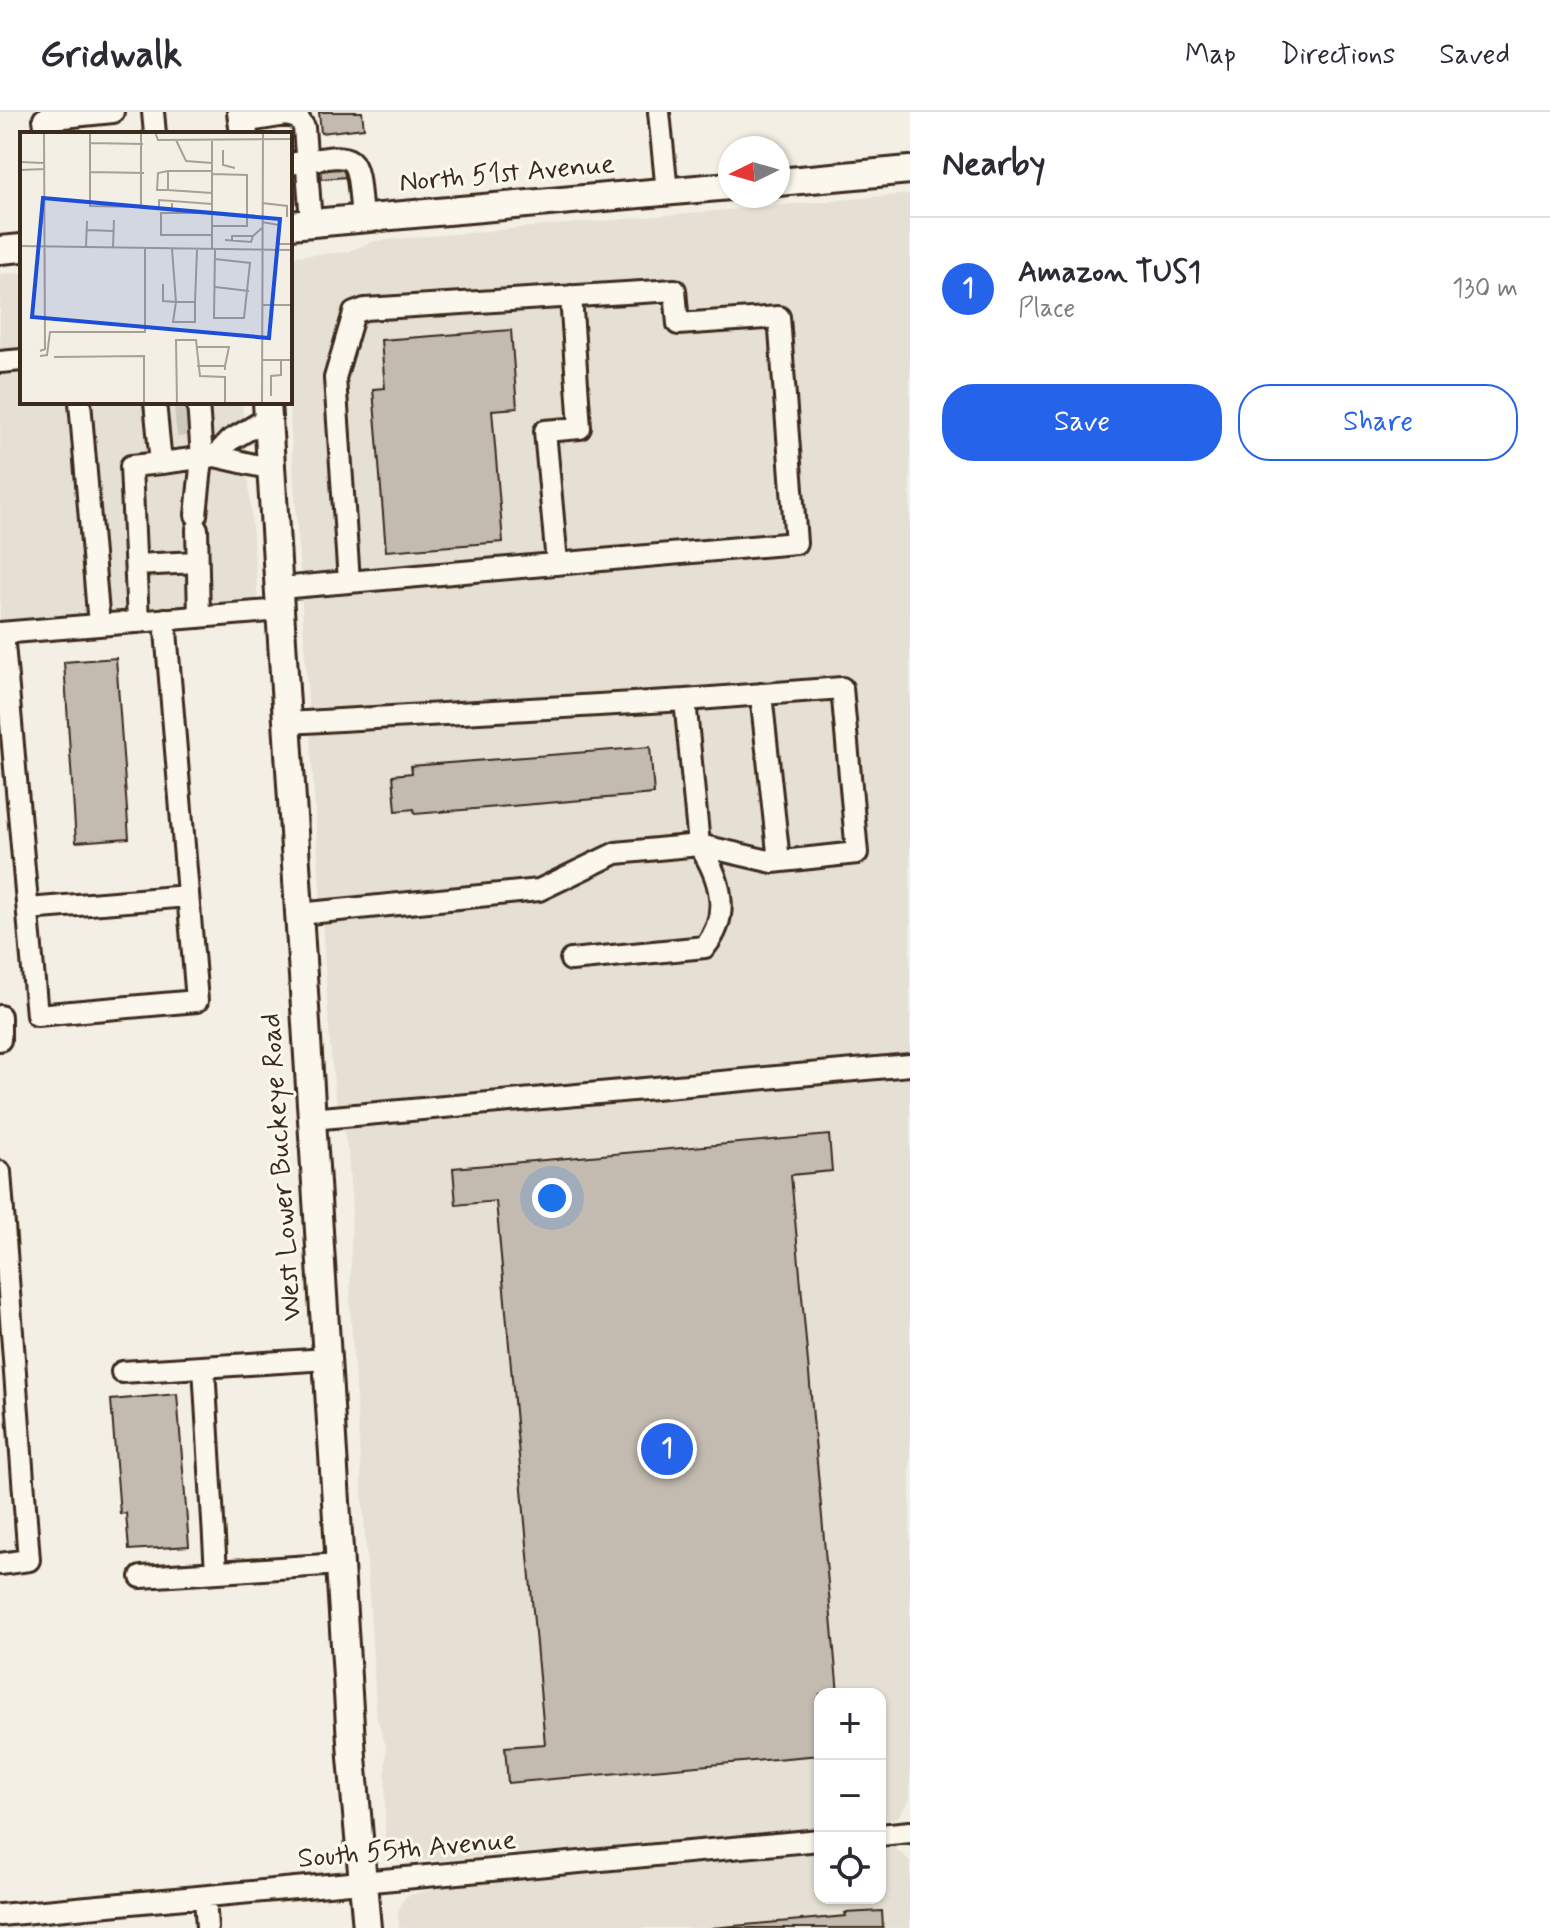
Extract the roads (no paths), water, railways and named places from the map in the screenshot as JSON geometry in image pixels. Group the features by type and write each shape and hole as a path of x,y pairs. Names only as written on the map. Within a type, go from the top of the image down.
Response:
{"main road":[{"path":"790,181 910,170"},
{"name":"North 51st Avenue","path":"300,224 718,187"},
{"path":"0,250 20,248"},
{"name":"West Lower Buckeye Road","path":"268,410 340,1564 367,1928"}],"street":[{"path":"46,132 44,119 113,112"},
{"path":"153,112 155,132"},
{"path":"659,112 667,192"},
{"path":"243,123 286,115 298,118 304,127 299,162 300,224"},
{"path":"299,162 342,155 351,158 358,166 362,219"},
{"path":"165,619 197,1001 37,1015 2,633 165,619 199,617 349,581 796,543 779,317 678,324 675,290 365,309 354,313 335,378 349,581"},
{"path":"557,563 545,431 580,428 571,296"},
{"path":"0,362 20,360"},
{"path":"80,404 99,625"},
{"path":"199,617 197,522 209,457 268,410"},
{"path":"180,413 209,457"},
{"path":"161,463 180,413"},
{"path":"138,622 131,466 209,457 272,469"},
{"path":"136,565 197,562"},
{"path":"288,723 842,688 857,853 779,861 699,845 616,853 539,890 299,914"},
{"path":"761,694 779,861"},
{"path":"571,960 705,947 715,934 720,914 717,872 699,845 685,700"},
{"path":"28,909 188,896"},
{"path":"0,1016 0,1040"},
{"path":"311,1119 910,1065"},
{"path":"0,1172 29,1560 0,1564"},
{"path":"122,1372 327,1359"},
{"path":"204,1367 216,1572"},
{"path":"141,1577 340,1564"},
{"path":"886,1834 910,1832"},
{"name":"South 55th Avenue","path":"0,1915 814,1841"},
{"path":"205,1897 207,1928"}],"tunnel":[{"path":"174,407 191,405"},
{"path":"176,427 192,425"}],"place":[{"name":"Amazon TUS1","path":"667,1449"}]}
